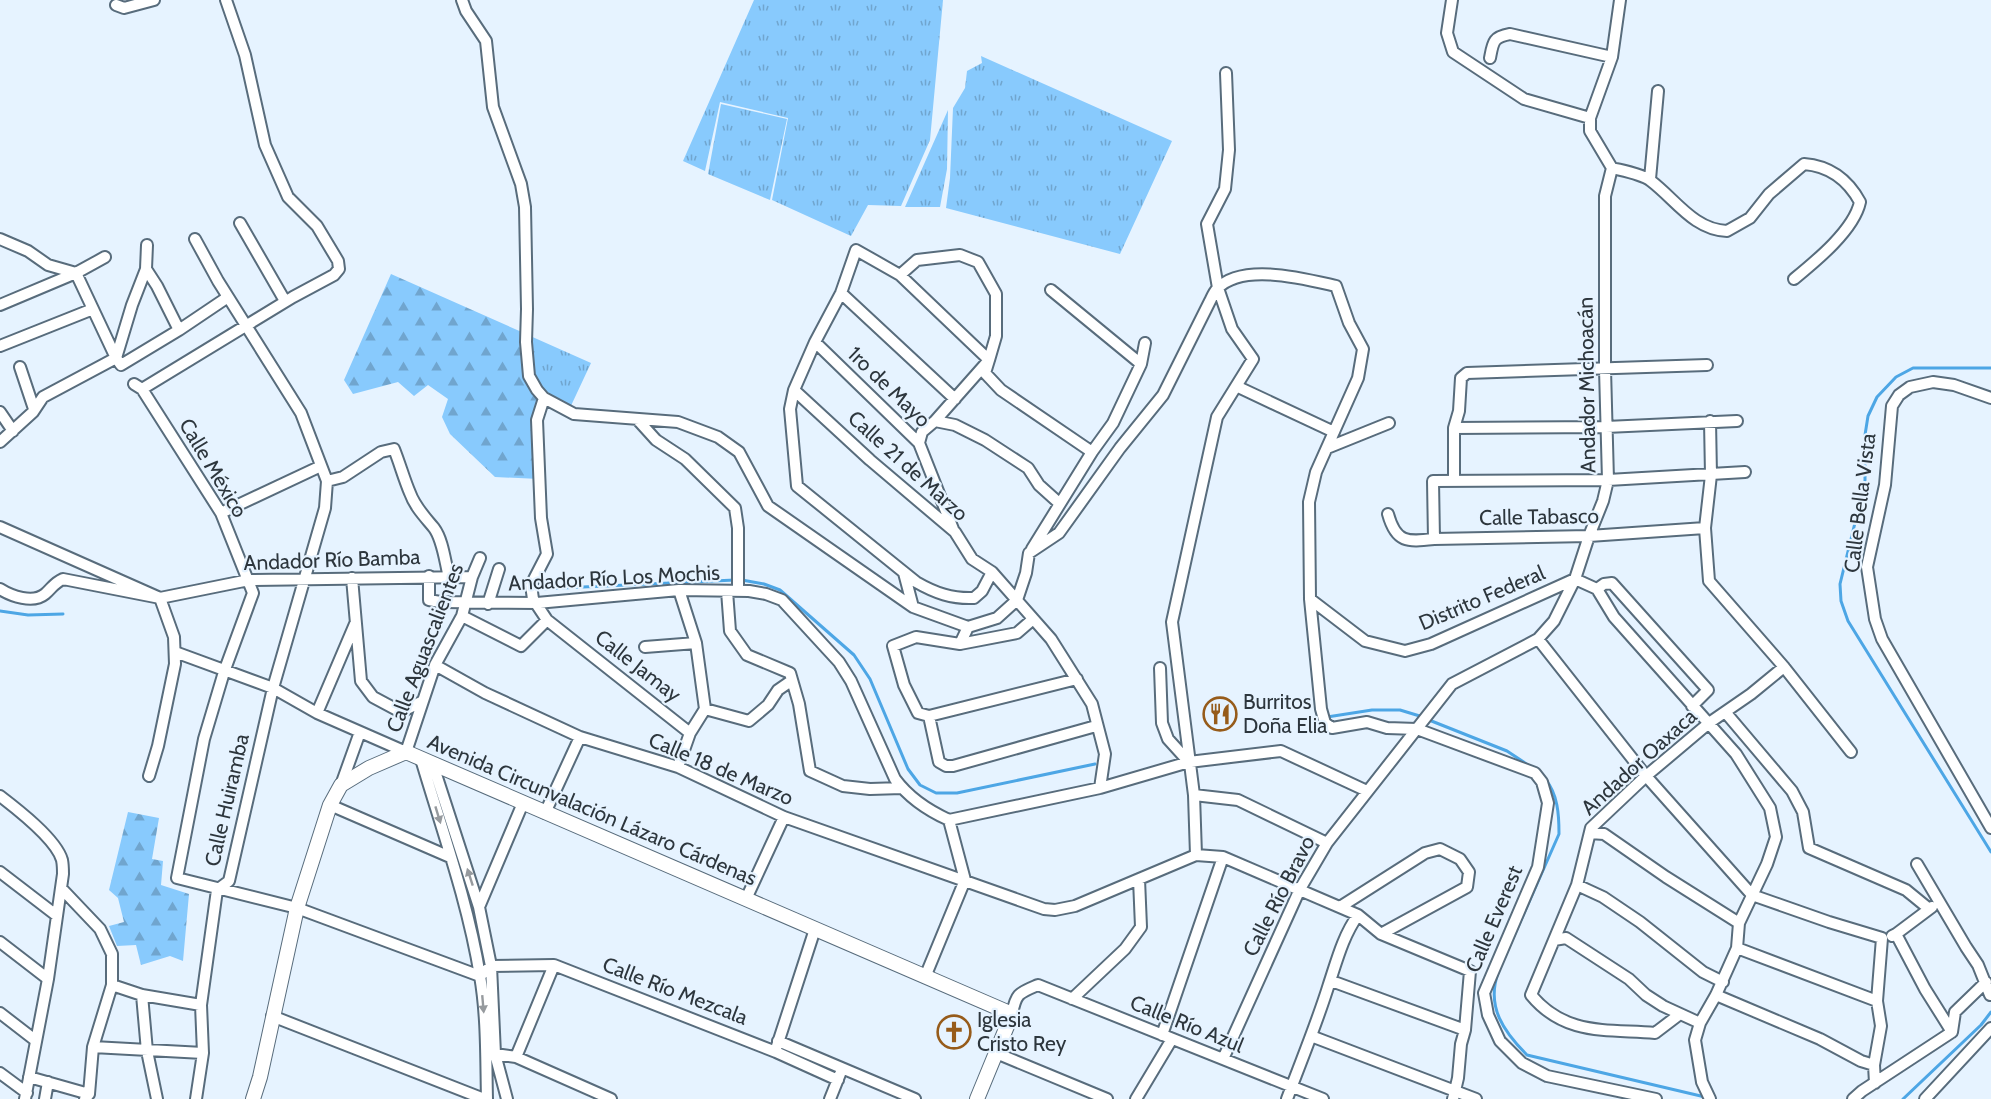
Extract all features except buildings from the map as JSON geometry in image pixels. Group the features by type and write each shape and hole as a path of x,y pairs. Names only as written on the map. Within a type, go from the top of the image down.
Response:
{"street":[{"path":"117,5 124,8 154,0"},
{"path":"226,0 245,55 265,145 288,197 316,226 338,261 339,269 334,275 289,299 247,326"},
{"path":"462,0 486,41 493,107 521,184 525,207 527,309 525,342 529,376 537,390 544,398 574,414 678,422 718,437 739,452 768,506 913,608 968,627 997,618 1017,600 1026,573 1029,553 1059,503 1113,423 1141,364 1145,343"},
{"path":"1452,0 1447,33 1453,52 1524,99 1590,118"},
{"path":"1620,0 1612,57 1590,118 1590,131 1612,168 1650,179 1678,207 1707,228 1718,231 1727,231 1750,218 1769,194 1804,164 1816,165 1832,171 1853,189 1860,202 1858,212 1827,251 1794,279"},
{"path":"1490,58 1493,43 1499,36 1510,34 1612,57"},
{"path":"1226,73 1229,150 1224,189 1207,224 1218,288 1232,329 1253,359 1217,417 1172,621 1194,795 1196,855 1223,857 1300,889 1358,915 1381,934 1470,971 1465,1030 1461,1044 1455,1096"},
{"path":"1650,179 1658,91"},
{"name":"Andador Michoacán","path":"1435,706 1452,684 1538,639 1554,621 1575,579 1603,501 1608,480 1605,369 1605,196 1612,168"},
{"path":"240,223 289,299"},
{"path":"0,239 27,251 48,266 76,273"},
{"path":"195,239 228,297 301,413 327,480 343,477 381,452 394,449 410,493 438,536 449,577"},
{"path":"118,361 132,305 146,269 147,245"},
{"path":"989,360 900,275 856,250 841,293 815,342 794,390 790,409 797,486 932,592 974,598 982,591 992,572"},
{"path":"900,275 917,260 960,255 978,262 996,294 996,336 985,373 1001,390 1092,452"},
{"path":"0,305 76,273 105,257"},
{"path":"146,269 179,330"},
{"path":"76,273 118,361"},
{"path":"1029,553 1059,533 1120,448 1164,395 1209,300 1218,288 1228,281 1255,274 1297,278 1336,286 1349,322 1363,349 1358,378 1316,472 1309,502 1310,599"},
{"path":"1050,290 1141,364"},
{"path":"841,293 955,399"},
{"path":"0,442 43,397 179,330 228,297"},
{"path":"0,346 93,309"},
{"name":"Calle México","path":"217,890 177,878 204,739 224,672 253,593 221,513 138,387 247,326"},
{"name":"1ro de Mayo","path":"815,342 919,443 955,532"},
{"path":"919,443 921,432 935,421 989,360"},
{"path":"1454,480 1454,428 1460,411 1461,378 1467,373 1707,366"},
{"path":"20,367 34,409"},
{"name":"Calle Bella Vista","path":"1991,398 1954,385 1933,382 1910,387 1899,395 1892,406 1885,485 1867,567 1875,619 1882,639 1991,828"},
{"path":"1236,386 1334,432"},
{"name":"Calle 21 de Marzo","path":"794,390 870,460 955,532 972,559 992,572 1051,639 1092,704 1105,754 1100,786"},
{"path":"537,603 533,599 531,585 547,554 541,518 537,420 544,398"},
{"path":"0,412 13,431"},
{"path":"637,419 656,440 685,459 735,508 738,528 738,589"},
{"path":"935,421 955,425 985,440 1028,468 1039,485 1059,503"},
{"path":"1710,421 1711,475 1705,528 1709,581 1784,666 1851,752"},
{"path":"1454,428 1606,427 1737,421"},
{"path":"1327,448 1389,423"},
{"path":"221,513 321,466"},
{"path":"1434,539 1433,481 1608,480 1745,472"},
{"name":"Calle Huiramba","path":"196,1099 203,1053 201,1005 217,890 229,881 273,688 325,508 327,480"},
{"name":"Calle Tabasco","path":"1388,514 1393,530 1401,537 1413,541 1589,536 1705,528"},
{"path":"0,527 160,598 174,637 175,664 158,746 149,776"},
{"name":"Calle Aguascalientes","path":"406,752 435,664 462,616 472,577 480,558"},
{"path":"488,604 499,569"},
{"path":"904,572 913,608"},
{"name":"Andador Río Los Mochis","path":"429,576 429,600 465,603 537,603 680,590 738,589 766,594 782,600 839,662 851,681 895,779 902,788 932,812 949,820"},
{"name":"Andador Río Bamba","path":"160,598 249,580 472,577"},
{"path":"0,589 12,596 38,598 63,579 160,598"},
{"path":"352,579 361,681 373,698 401,712 421,702"},
{"path":"1575,579 1597,589 1614,617 1736,753 1770,808 1776,837 1767,864 1739,923 1737,948 1723,982 1700,1023 1695,1040 1702,1082 1710,1099"},
{"name":"Distrito Federal","path":"1310,599 1365,640 1406,651 1431,644 1575,579"},
{"path":"1597,589 1604,584 1612,583 1708,690 1692,706"},
{"path":"678,767 690,733 705,710 696,643 680,590"},
{"path":"726,591 730,631 747,655 790,673 799,704 810,771 843,786 870,789 902,788"},
{"name":"Andador Oaxaca","path":"1310,599 1321,709 1325,723 1332,728 1367,722 1387,728 1419,727 1535,773 1542,782 1548,802 1546,819"},
{"name":"Calle Jamay","path":"537,603 547,620 690,733"},
{"path":"462,616 521,646 547,620"},
{"path":"1032,620 1017,633 960,644 916,637 893,646 909,699 918,713 929,716 1077,680"},
{"path":"317,713 356,621"},
{"path":"960,644 968,627"},
{"path":"1538,639 1646,776 1752,895 1882,938 1896,934 1928,908 1941,904"},
{"path":"645,647 696,643"},
{"path":"175,652 224,672 273,688 317,713 406,752"},
{"name":"Calle 18 de Marzo","path":"435,664 485,693 580,737 678,767 784,817 1044,909 1055,910 1075,906 1196,855"},
{"name":"Andador Oaxaca","path":"1680,1014 1654,1033 1577,1027 1556,1019 1541,1008 1531,995 1577,885 1591,828 1646,776 1709,723 1726,713 1784,666"},
{"path":"1160,668 1162,723 1168,739 1189,762"},
{"path":"705,710 749,721 768,705 778,690 791,681"},
{"name":"Calle Río Bravo","path":"1223,1059 1300,889 1327,843 1435,706"},
{"path":"1726,713 1792,790 1803,812 1809,848 1906,890 1928,908"},
{"path":"929,716 939,762 946,766 953,766 1096,726"},
{"path":"341,785 360,732"},
{"path":"545,813 580,737"},
{"path":"925,976 965,880 949,820 1100,786 1189,762 1281,751 1367,791"},
{"name":"Avenida Circunvalación Lázaro Cárdenas","path":"253,1099 260,1077 297,908 330,805 341,785 369,768 406,752 1012,1014"},
{"path":"273,1016 485,1099 486,1038 480,976 466,911 450,857 427,762"},
{"path":"427,762 479,907 492,966 495,1054 507,1099"},
{"path":"1194,795 1238,800 1327,843"},
{"path":"0,796 44,835 61,858 63,874 48,979 26,1096"},
{"path":"479,907 524,803"},
{"path":"330,805 450,857"},
{"path":"746,899 784,817"},
{"name":"Calle Everest","path":"1546,819 1538,867 1484,993 1488,1015 1500,1041 1522,1063 1547,1076 1616,1095 1656,1099"},
{"path":"1590,833 1604,834 1739,923"},
{"path":"1340,907 1425,854 1440,849 1460,859 1470,872 1467,887 1381,934"},
{"path":"1136,1099 1167,1037 1223,857"},
{"path":"1917,864 1978,965 1990,995"},
{"path":"0,872 56,915"},
{"path":"1072,999 1125,949 1140,927 1139,879"},
{"path":"1577,885 1603,897 1640,922 1703,972 1723,982"},
{"path":"29,1077 87,1096 93,1047 112,985 112,954 100,929 61,888"},
{"path":"217,890 297,908 480,976"},
{"path":"1287,1099 1340,950 1350,926 1358,915"},
{"path":"815,929 777,1046 843,1068 915,1099"},
{"path":"1896,934 1925,990 1952,1032"},
{"path":"1554,940 1566,938 1629,979 1646,995 1663,1006 1700,1023"},
{"path":"1875,1083 1874,1065 1881,1026 1877,1001 1882,938"},
{"path":"0,942 48,979"},
{"path":"1737,948 1877,1001"},
{"path":"516,1057 554,965"},
{"name":"Calle Río Mezcala","path":"492,966 554,965 777,1046 838,1080"},
{"path":"480,976 492,966"},
{"path":"1330,983 1337,982 1465,1030"},
{"path":"1853,1099 1952,1032 1955,1012 1986,982"},
{"path":"112,985 142,995 201,1005"},
{"name":"Calle Río Azul","path":"1012,1014 1015,998 1020,993 1038,985 1323,1099"},
{"path":"142,995 147,1051 158,1099"},
{"path":"1716,995 1820,1039 1861,1061 1874,1065"},
{"path":"0,1013 35,1040"},
{"path":"977,1099 1012,1014"},
{"path":"1925,1099 1991,1028"},
{"path":"1311,1036 1455,1096 1476,1099"},
{"path":"93,1047 203,1053"},
{"path":"996,1053 1107,1099"},
{"path":"495,1054 516,1057 611,1099"},
{"path":"830,1099 843,1068"},
{"path":"0,1073 26,1096"},
{"path":"45,1099 48,1082"}],"green space":[{"path":"754,0 943,0 930,140 901,206 868,205 851,236 772,200 788,118 720,102 705,171 683,161"},
{"path":"981,56 1172,141 1120,254 946,208 950,178 953,108 965,88 967,71 982,63"},
{"path":"721,104 787,119 770,200 708,174"},
{"path":"948,110 947,169 940,207 905,207"},
{"path":"391,274 524,333 526,368 542,398 539,479 495,477 450,434 442,417 448,399 428,385 414,396 398,382 353,394 344,380"},
{"path":"528,335 591,363 569,410 554,402 531,375"},
{"path":"128,812 159,818 152,859 163,861 161,885 189,894 183,961 170,956 141,965 136,945 117,946 109,926 124,922 118,898 109,890"}],"waterway":[{"path":"1991,368 1913,368 1896,377 1877,397 1868,416 1865,435 1865,482 1840,584 1841,601 1848,621 1991,852"},
{"path":"539,589 735,580"},
{"path":"742,580 780,590 854,655 870,679 908,769 920,785 936,793 957,793 1095,764"},
{"path":"0,611 28,615 63,614"},
{"path":"1327,717 1372,710 1400,710 1423,717"},
{"path":"1429,720 1507,751 1531,767"},
{"path":"1503,961 1559,834 1555,798 1545,779"},
{"path":"1498,973 1494,997 1499,1018 1511,1037 1527,1055 1705,1097"},
{"path":"1903,1099 1981,1025 1991,1012"}],"place":[{"name":"Burritos Doña Elia","path":"1220,714"},
{"name":"Iglesia Cristo Rey","path":"954,1032"}]}
